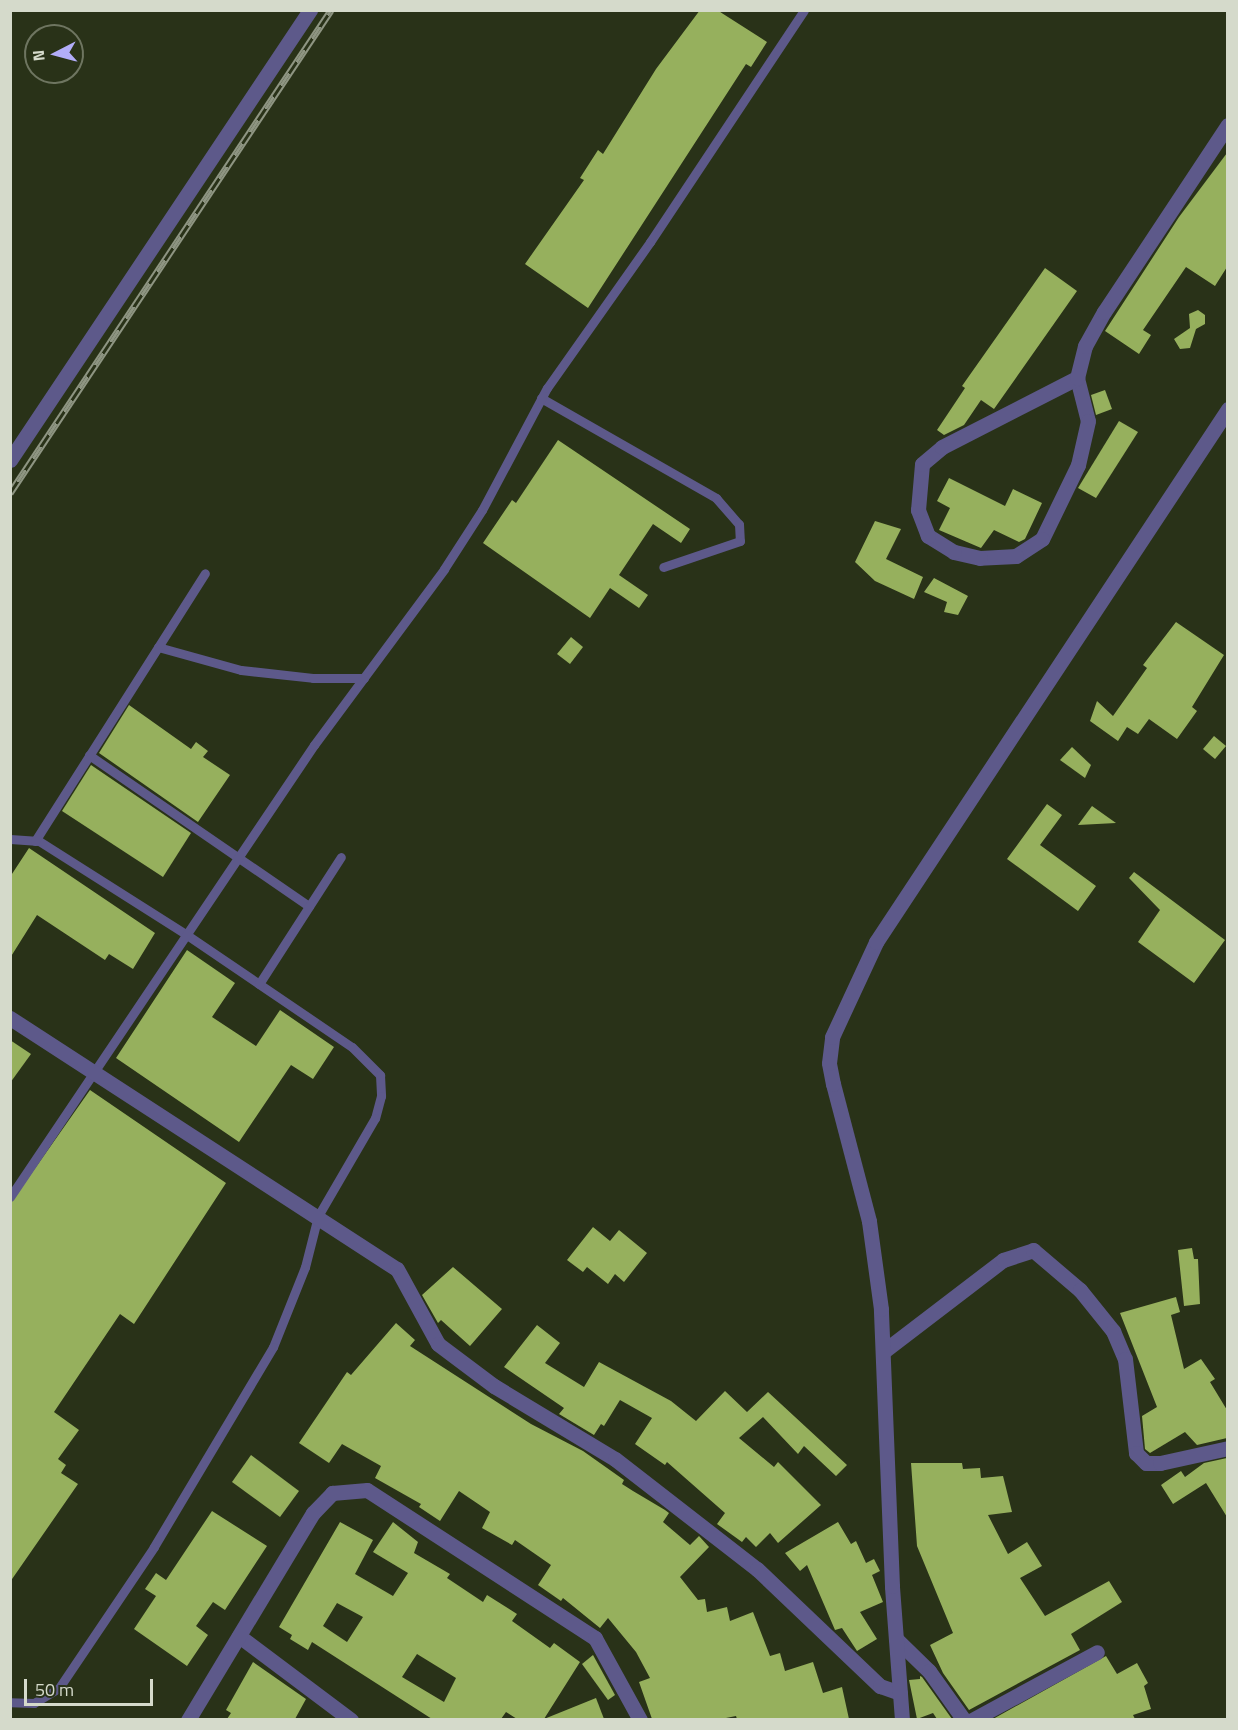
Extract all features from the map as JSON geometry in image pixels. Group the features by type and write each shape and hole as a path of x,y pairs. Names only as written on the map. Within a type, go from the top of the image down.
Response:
{"street":[{"path":"10,460 310,10"},
{"path":"1077,378 942,447 922,464 918,510 928,536 954,552 980,558 1016,556 1032,549 1042,539 1078,465 1088,421 1077,378 1085,346 1104,312 1227,125"},
{"path":"902,1719 896,1639 884,1351 869,1221 829,1063 832,1037 876,942 1227,409"},
{"path":"10,1018 95,1070 397,1269 438,1344 494,1386 615,1459 757,1569 880,1686 900,1693"},
{"path":"884,1351 1003,1260 1033,1250 1080,1290 1113,1331 1125,1359 1136,1453 1146,1463 1160,1463 1227,1448"},
{"path":"188,1719 313,1513 332,1493 367,1490 595,1638 640,1719"},
{"path":"239,1636 351,1719"},
{"path":"896,1639 929,1671 964,1719"},
{"path":"972,1719 1097,1652"}],"lane":[{"path":"10,1197 239,858 482,510 541,398 804,10"},
{"path":"541,398 716,498 739,524 741,541 663,567"},
{"path":"35,841 205,573"},
{"path":"158,647 241,670 313,678 364,678"},
{"path":"89,755 309,906"},
{"path":"10,839 35,841 187,935 352,1047 380,1075 381,1096 375,1118 318,1216 304,1268 273,1347 154,1547 59,1688 34,1703 10,1702"},
{"path":"259,984 341,856"}],"building":[{"path":"700,10 717,10 767,42 751,67 746,64 588,308 525,264 584,180 580,178 598,150 603,154 656,69"},
{"path":"1227,153 1227,267 1215,286 1186,267 1143,330 1151,335 1139,354 1105,331 1179,217"},
{"path":"1045,268 1077,291 994,409 981,400 964,425 944,435 937,430 965,388 962,386"},
{"path":"1198,310 1205,315 1205,324 1196,329 1190,348 1180,349 1174,339 1190,328 1189,314"},
{"path":"1105,390 1112,409 1096,415 1091,395"},
{"path":"1119,421 1138,432 1096,498 1078,488"},
{"path":"558,440 690,529 681,543 653,524 619,575 648,595 639,608 610,588 590,618 483,543 512,500 516,503"},
{"path":"949,478 1005,506 1013,489 1042,503 1025,539 1019,542 994,530 981,548 939,530 950,508 937,501"},
{"path":"875,521 901,529 886,559 923,577 914,599 875,581 855,562"},
{"path":"934,578 968,596 958,615 944,612 947,602 924,592"},
{"path":"1176,622 1224,655 1192,707 1197,711 1177,739 1149,719 1138,734 1127,727 1118,741 1090,721 1097,701 1113,716 1147,668 1143,665"},
{"path":"571,637 583,647 570,664 557,654"},
{"path":"129,705 191,749 196,742 208,751 203,757 230,775 198,822 99,753"},
{"path":"1214,736 1226,746 1215,759 1203,749"},
{"path":"1072,747 1091,765 1085,778 1060,760"},
{"path":"91,765 191,833 163,877 62,811"},
{"path":"1047,804 1062,815 1040,845 1096,886 1078,911 1007,859"},
{"path":"1092,806 1116,823 1078,825"},
{"path":"29,848 155,933 133,969 109,954 105,960 37,915 10,958 10,877"},
{"path":"1134,872 1225,940 1194,983 1138,942 1160,910 1129,878"},
{"path":"187,950 235,983 212,1017 256,1046 280,1010 334,1047 313,1079 291,1065 239,1142 116,1058"},
{"path":"10,1040 31,1054 10,1083"},
{"path":"90,1090 226,1183 134,1324 120,1314 54,1412 79,1430 58,1459 66,1465 61,1473 78,1484 10,1582 10,1204"},
{"path":"593,1227 610,1241 619,1230 647,1253 624,1282 615,1274 608,1284 587,1267 583,1272 567,1260"},
{"path":"1192,1248 1194,1259 1198,1259 1200,1304 1184,1306 1178,1250"},
{"path":"453,1267 502,1309 470,1346 441,1320 438,1323 422,1295"},
{"path":"1176,1297 1180,1312 1171,1315 1184,1369 1201,1359 1215,1379 1210,1382 1227,1410 1227,1438 1197,1445 1185,1432 1150,1453 1145,1449 1142,1416 1157,1407 1120,1313"},
{"path":"396,1323 415,1340 410,1346 531,1424 583,1451 624,1480 622,1484 669,1513 663,1522 690,1545 699,1536 709,1547 680,1577 698,1600 705,1599 707,1612 727,1607 730,1621 753,1612 770,1656 780,1653 785,1671 813,1662 823,1693 842,1687 849,1719 737,1719 736,1716 721,1719 652,1719 639,1682 650,1678 636,1652 608,1618 600,1628 563,1598 561,1601 538,1585 551,1565 515,1540 512,1545 482,1528 490,1512 459,1491 440,1521 419,1507 421,1504 375,1478 381,1466 342,1444 329,1463 299,1443 347,1372 351,1375"},
{"path":"537,1325 560,1343 545,1363 584,1387 599,1362 671,1401 696,1421 725,1391 747,1412 768,1392 847,1465 836,1476 804,1446 798,1454 763,1417 739,1438 774,1467 778,1462 821,1505 778,1543 770,1533 756,1547 746,1537 742,1542 717,1524 725,1513 667,1462 665,1465 635,1444 652,1418 620,1400 604,1426 601,1424 594,1435 559,1414 564,1408 504,1367"},
{"path":"251,1455 299,1491 280,1517 232,1482"},
{"path":"1227,1458 1227,1517 1206,1483 1173,1504 1161,1485 1181,1471 1185,1477 1204,1463"},
{"path":"911,1463 962,1463 963,1469 980,1468 981,1478 1003,1476 1012,1512 988,1515 1008,1554 1027,1542 1042,1566 1020,1578 1045,1616 1109,1581 1122,1602 1071,1634 1080,1650 969,1710 943,1673 930,1645 953,1633 917,1546"},
{"path":"212,1511 267,1546 225,1610 213,1602 196,1626 208,1635 187,1666 134,1629 156,1596 145,1589 156,1573 166,1580"},
{"path":"340,1522 373,1540 355,1574 393,1596 408,1573 373,1552 393,1522 418,1542 414,1553 450,1574 447,1578 483,1602 487,1595 517,1614 512,1621 550,1648 554,1643 580,1662 544,1719 517,1719 506,1712 501,1719 432,1719 312,1642 308,1650 290,1639 292,1635 279,1627","holes":["337,1603 363,1617 347,1642 323,1626","417,1654 456,1678 444,1702 402,1677"]},
{"path":"838,1522 851,1544 856,1541 866,1563 874,1559 880,1571 872,1575 883,1602 860,1612 877,1639 857,1651 842,1628 835,1630 807,1565 800,1571 785,1553"},
{"path":"593,1655 615,1695 608,1700 582,1664"},
{"path":"1106,1656 1117,1674 1137,1663 1148,1683 1144,1686 1151,1709 1133,1715 1135,1719 993,1719"},
{"path":"253,1662 306,1699 295,1719 227,1719 231,1713 226,1710"},
{"path":"920,1676 952,1719 937,1719 933,1713 917,1719 909,1680 920,1679"},
{"path":"596,1698 604,1719 544,1719"}],"railway":[{"path":"10,493 331,10"}]}
